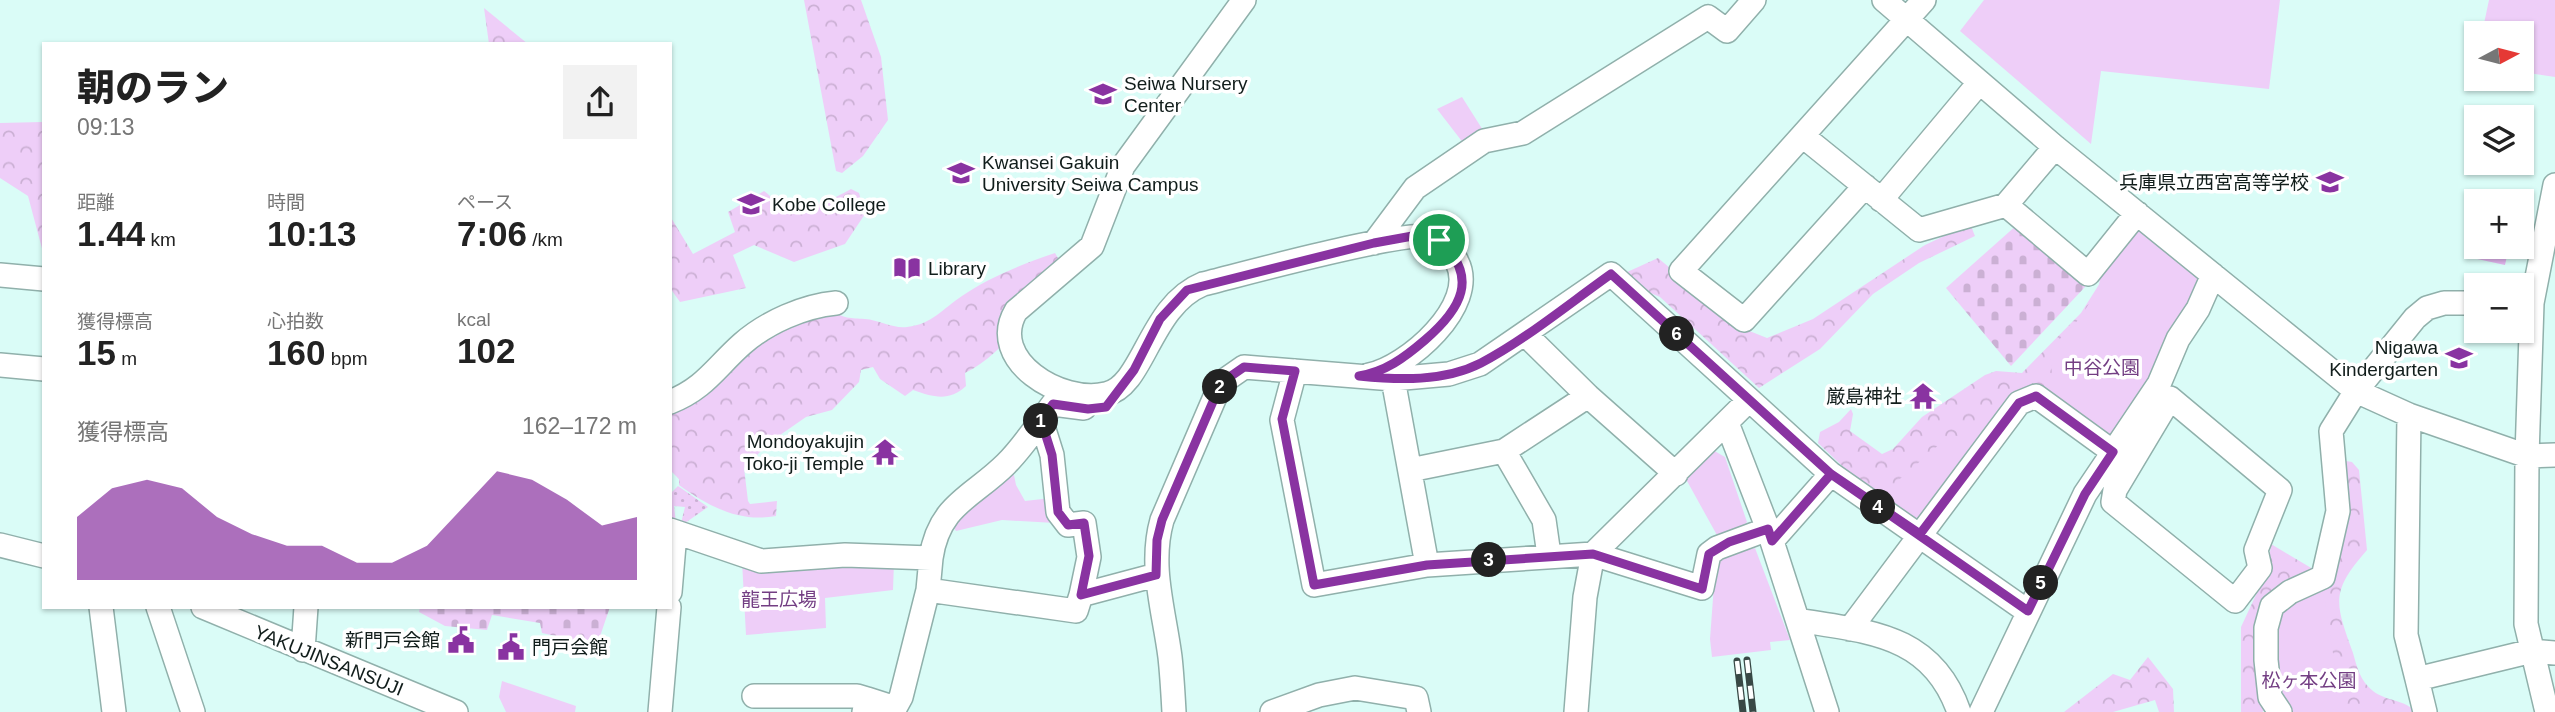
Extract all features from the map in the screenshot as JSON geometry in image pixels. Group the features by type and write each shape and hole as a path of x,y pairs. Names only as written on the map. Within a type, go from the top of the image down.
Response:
{"street":[{"path":"1125,384 1107,394 1067,392 1042,380 1014,355 1007,339 1008,324 1029,297 1093,246 1124,166 1244,0"},
{"path":"1374,243 1415,188 1484,141 1523,133 1708,17 1727,31 1754,0"},
{"path":"1884,0 2055,147 2356,391 2409,415 2527,456 2555,455"},
{"path":"1924,0 1804,137 1681,271 1744,320 1873,193 1979,83"},
{"path":"1804,137 1919,230 2006,205 2055,147"},
{"path":"2534,293 2545,277 2555,186"},
{"path":"2006,205 2088,274 2137,213"},
{"path":"754,696 857,696 865,706 895,708 901,697 928,590 931,558 944,518 961,500 1006,464 1053,404 1088,409 1106,407 1125,384 1160,319 1187,290 1374,243 1418,235 1439,240 1455,258 1463,285 1458,305 1433,333 1380,373 1359,376"},
{"path":"1174,712 1170,658 1156,575 1157,540 1162,520 1221,383 1244,367 1393,379 1449,374 1480,363 1611,274 1831,474 2028,611"},
{"path":"0,275 42,279"},
{"path":"1981,712 2085,494 2159,384 2178,339 2198,309 2213,275"},
{"path":"672,401 698,389 745,342 794,313 836,303"},
{"path":"2278,711 2270,697 2266,628 2272,606 2290,592 2323,576 2338,511 2331,431 2356,391 2427,308 2444,303 2464,303"},
{"path":"2169,398 2280,490 2256,550 2260,568 2235,601 2113,502 2115,490 2169,398 2193,333 2198,309"},
{"path":"1525,334 1588,396 1675,474"},
{"path":"2527,343 2526,624 2547,712"},
{"path":"0,365 42,369"},
{"path":"1295,371 1282,419 1314,585 1427,565 1593,554 1702,589 1709,554 1729,542 1770,535 1831,474"},
{"path":"1393,379 1427,565"},
{"path":"1410,470 1504,451 1588,396"},
{"path":"1850,629 2019,403 2036,396 2113,452"},
{"path":"1576,712 1586,597 1593,554 1749,400"},
{"path":"2409,415 2406,635 2425,712"},
{"path":"928,590 1076,611 1089,556 1084,523 1068,525 1058,512 1052,455 1041,420"},
{"path":"1727,423 1770,535 1827,712"},
{"path":"1504,451 1544,520 1549,555"},
{"path":"672,552 673,532 761,561 845,555 931,558"},
{"path":"0,545 42,556"},
{"path":"1081,595 1156,575"},
{"path":"102,609 114,712"},
{"path":"159,609 193,712"},
{"name":"YAKUJINSANSUJI","path":"208,609 456,712"},
{"path":"303,650 306,609"},
{"path":"660,712 669,609"},
{"path":"1798,620 1884,636 1931,661 1952,693 1959,712"},
{"path":"2417,679 2532,651 2555,653"},
{"path":"1272,712 1319,695 1355,688 1416,698 1419,712"}],"green space":[{"path":"804,0 861,0 881,57 888,120 863,156 842,173 836,171"},
{"path":"1984,0 2280,0 2269,89 2101,71 2091,144 1960,31"},
{"path":"2489,0 2555,0 2555,77 2534,74 2534,21 2485,21"},
{"path":"484,8 526,42 489,42"},
{"path":"1462,97 1486,135 1464,144 1437,109"},
{"path":"42,122 42,248 28,196 0,178 0,123"},
{"path":"851,189 859,193 865,214 845,244 794,262 754,245 733,255 746,288 680,302 672,291 672,219 693,254 735,232 728,212 764,191 781,205 795,208 820,204"},
{"path":"1970,224 1975,236 1919,263 1873,294 1820,349 1759,388 1660,297 1641,289 1625,273 1658,258 1742,328 1767,338 1813,319 1925,245"},
{"path":"2018,224 2086,278 2085,287 2011,366 1946,288"},
{"name":"中谷公園","path":"2139,226 2197,272 2198,280 2153,381 2114,438 2106,439 2042,390 2052,376 2050,349 2080,318 2098,289 2104,261"},
{"path":"2134,229 2068,384 1981,440 1877,499 1818,443 1820,432 1839,422 1851,409 1853,414 1850,431 1882,454 1893,449 1922,417 1985,375 1996,371 2022,373 2081,313"},
{"path":"1055,253 1061,263 1008,339 981,364 965,373 966,386 960,391 941,397 913,390 905,396 880,379 873,367 861,370 859,382 832,410 806,417 770,442 744,468 750,504 777,501 776,516 749,517 724,511 679,485 679,479 672,472 672,407 746,346 831,310 847,318 870,320 897,327 924,323 983,283"},
{"path":"1950,435 1981,440 1919,520 1908,521 1877,499"},
{"path":"1711,449 1725,457 1747,522 1740,530 1718,537 1687,481 1688,471"},
{"path":"2340,460 2352,462 2359,470 2367,550 2355,564 2342,588 2339,599 2342,622 2365,683 2378,694 2407,705 2415,712 2293,712 2278,700 2262,712 2241,712 2241,627 2268,569 2271,544 2323,575 2338,567"},
{"path":"1013,470 1016,485 1025,501 1051,498 1055,523 1002,520 956,531 950,522"},
{"path":"678,486 708,507 681,523 685,507 674,506 676,523 672,522 672,492"},
{"path":"1755,548 1790,640 1770,642 1771,650 1712,657 1710,639 1716,558"},
{"name":"龍王広場","path":"742,561 894,562 893,590 825,598 826,628 746,635"},
{"name":"松ヶ本公園","path":"2323,588 2342,712 2299,712 2289,707 2281,689 2277,638 2286,607"},
{"path":"420,609 609,609 597,645 542,633 540,623 492,615 487,630 445,626 419,612"},
{"path":"2148,657 2173,689 2174,712 2159,712 2155,700 2113,712 2064,712 2113,674 2130,680"},
{"path":"502,681 576,706 575,712 506,712 499,697"}],"water":[{"path":"2477,259 2506,259 2505,265"}],"railway":[{"path":"1747,660 1753,712"},
{"path":"1737,661 1743,712"}],"place":[{"name":"Seiwa Nursery Center","path":"1103,94"},
{"name":"Kwansei Gakuin University Seiwa Campus","path":"961,173"},
{"name":"兵庫県立西宮高等学校","path":"2330,182"},
{"name":"Kobe College","path":"751,204"},
{"name":"Library","path":"907,268"},
{"name":"Nigawa Kindergarten","path":"2459,358"},
{"name":"厳島神社","path":"1923,396"},
{"name":"Mondoyakujin Toko-ji Temple","path":"885,452"},
{"name":"新門戸会館","path":"461,640"},
{"name":"門戸会館","path":"511,647"}],"route":[{"path":"1439,240 1418,235 1374,243 1187,290 1171,304 1160,319 1134,370 1106,407 1088,409 1053,404 1041,420 1052,455 1058,512 1068,525 1084,523 1089,556 1081,595 1156,575 1157,540 1162,520 1221,383 1244,367 1295,371 1282,419 1314,585 1427,565 1593,554 1702,589 1709,554 1729,542 1768,529 1772,541 1831,474 1920,534 2019,403 2036,396 2062,412 2113,452 2085,494 2028,611 1831,474 1611,274 1480,363 1449,374 1419,378 1359,376 1380,373 1412,351 1441,326 1458,305 1463,285 1461,270 1450,249 1439,240"}]}
